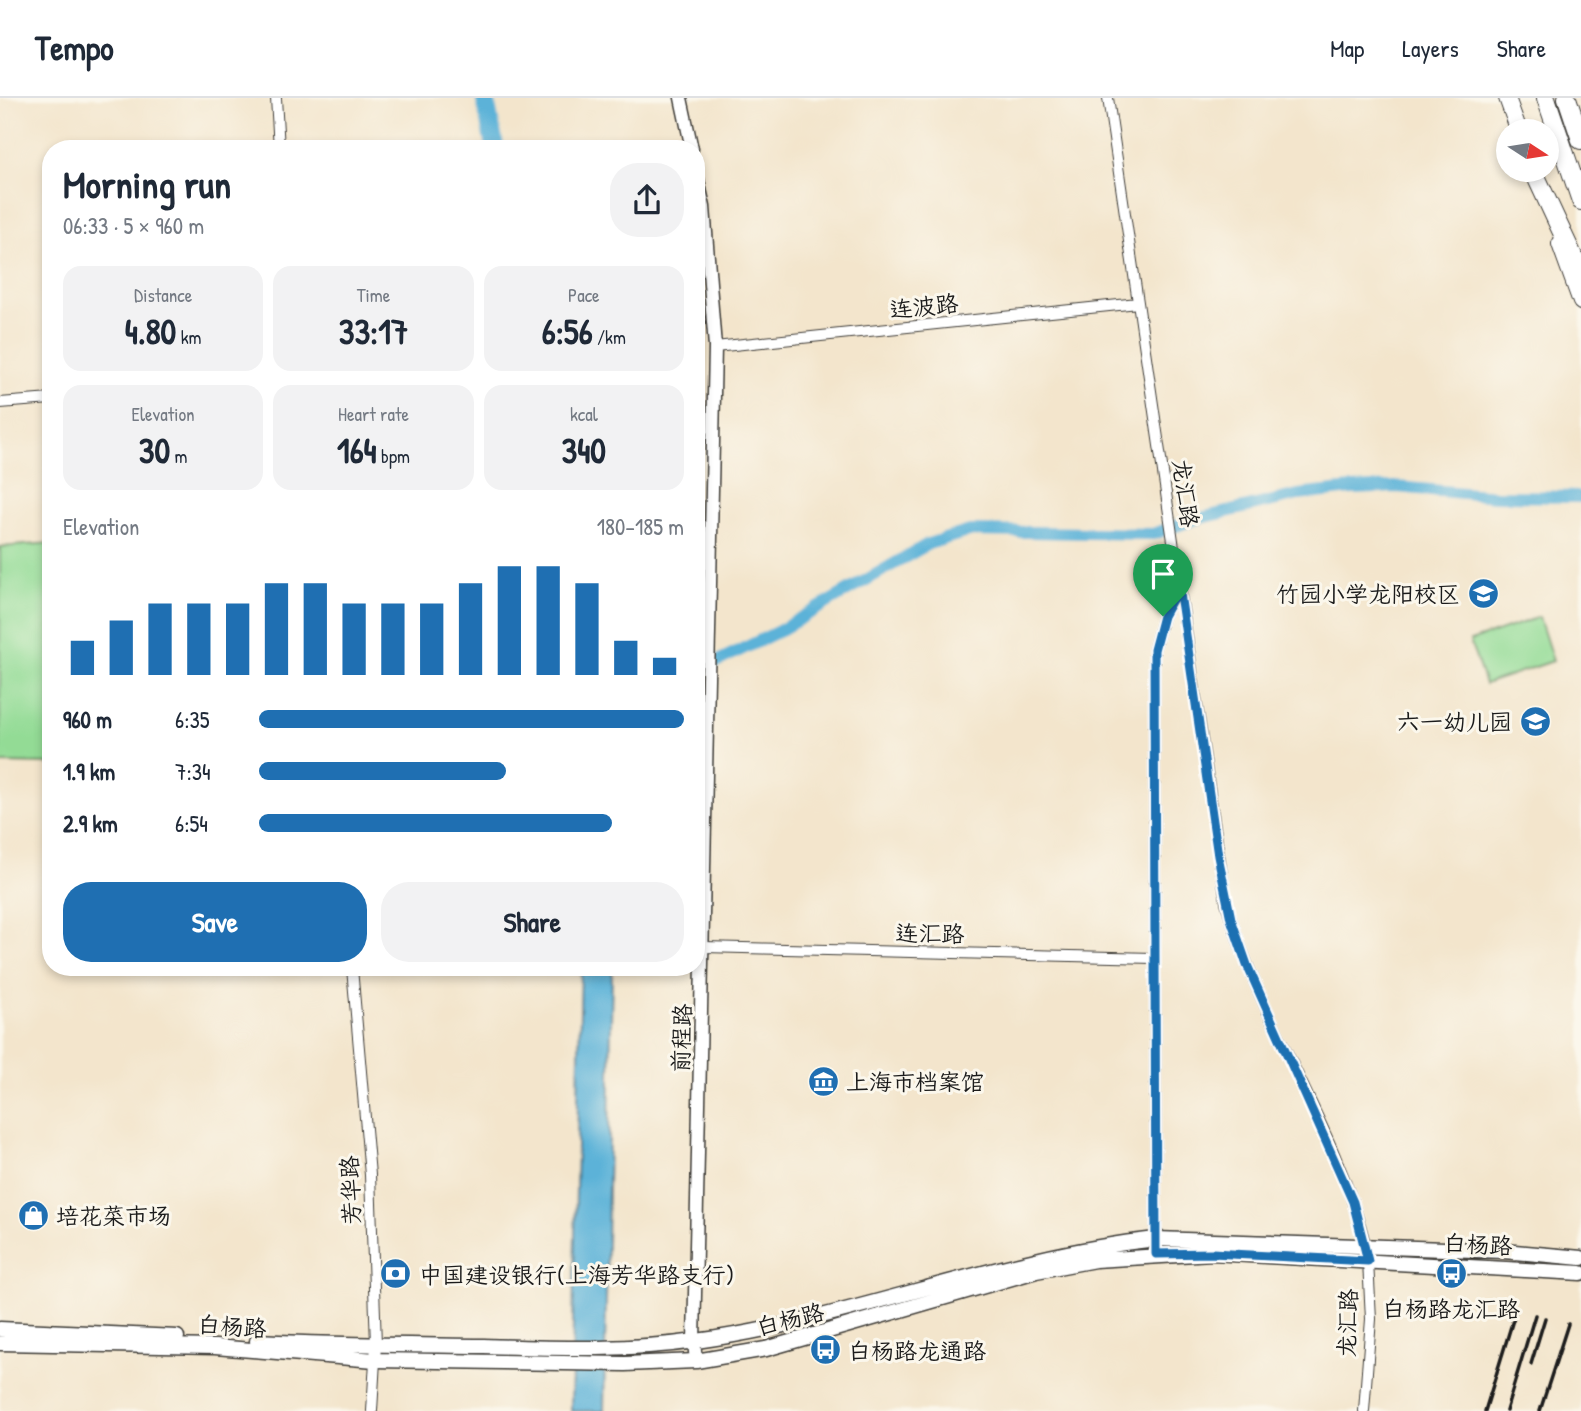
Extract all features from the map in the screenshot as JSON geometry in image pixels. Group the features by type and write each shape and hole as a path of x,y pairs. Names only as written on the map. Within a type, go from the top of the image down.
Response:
{"highway":[{"path":"1546,98 1581,201"},
{"path":"1569,105 1581,140"},
{"path":"1538,182 1581,273"}],"main road":[{"path":"1507,98 1515,119"},
{"path":"1536,182 1581,302"},
{"name":"白杨路","path":"0,1329 376,1344 567,1348 694,1342 764,1330 1098,1245 1156,1239 1581,1273"},
{"name":"白杨路","path":"0,1343 215,1347 375,1360 568,1366 696,1361 822,1335 1036,1271 1095,1260 1156,1254 1504,1251 1581,1258"}],"street":[{"path":"276,98 278,140"},
{"path":"681,98 690,140"},
{"name":"龙汇路","path":"1108,98 1218,856 1231,919 1247,965 1353,1202 1367,1254 1371,1319 1364,1411"},
{"name":"前程路","path":"705,220 715,347 705,897"},
{"name":"连波路","path":"715,347 1138,303"},
{"path":"0,403 42,399"},
{"path":"1156,1254 1154,650 1163,616 1179,587"},
{"name":"连汇路","path":"705,947 1154,958"},
{"name":"芳华路","path":"353,976 370,1175 376,1344 372,1411"},
{"name":"前程路","path":"696,1361 694,1342 703,976"}],"green space":[{"path":"42,544 42,764 0,763 0,547"},
{"path":"1539,617 1553,661 1485,684 1470,641"}],"water":[{"path":"581,976 612,976 604,1411 571,1411"}],"waterway":[{"path":"485,98 493,140"},
{"path":"705,668 779,631 928,544 970,531 1153,534 1193,520 1298,495 1352,489 1397,487 1496,496 1581,497"}],"railway":[{"path":"1485,1411 1516,1310"},
{"path":"1506,1411 1535,1315"},
{"path":"1531,1364 1545,1318"},
{"path":"1540,1411 1568,1324"}],"place":[{"name":"竹园小学龙阳校区","path":"1483,593"},
{"name":"六一幼儿园","path":"1535,721"},
{"name":"上海市档案馆","path":"823,1081"},
{"name":"培花菜市场","path":"33,1215"},
{"name":"中国建设银行(上海芳华路支行)","path":"396,1274"},
{"name":"白杨路龙汇路","path":"1451,1274"},
{"name":"白杨路龙通路","path":"825,1350"}],"route":[{"path":"1179,587 1218,856 1231,919 1247,965 1353,1202 1360,1220 1368,1261 1212,1253 1156,1254 1154,650 1163,616 1179,587"}]}
